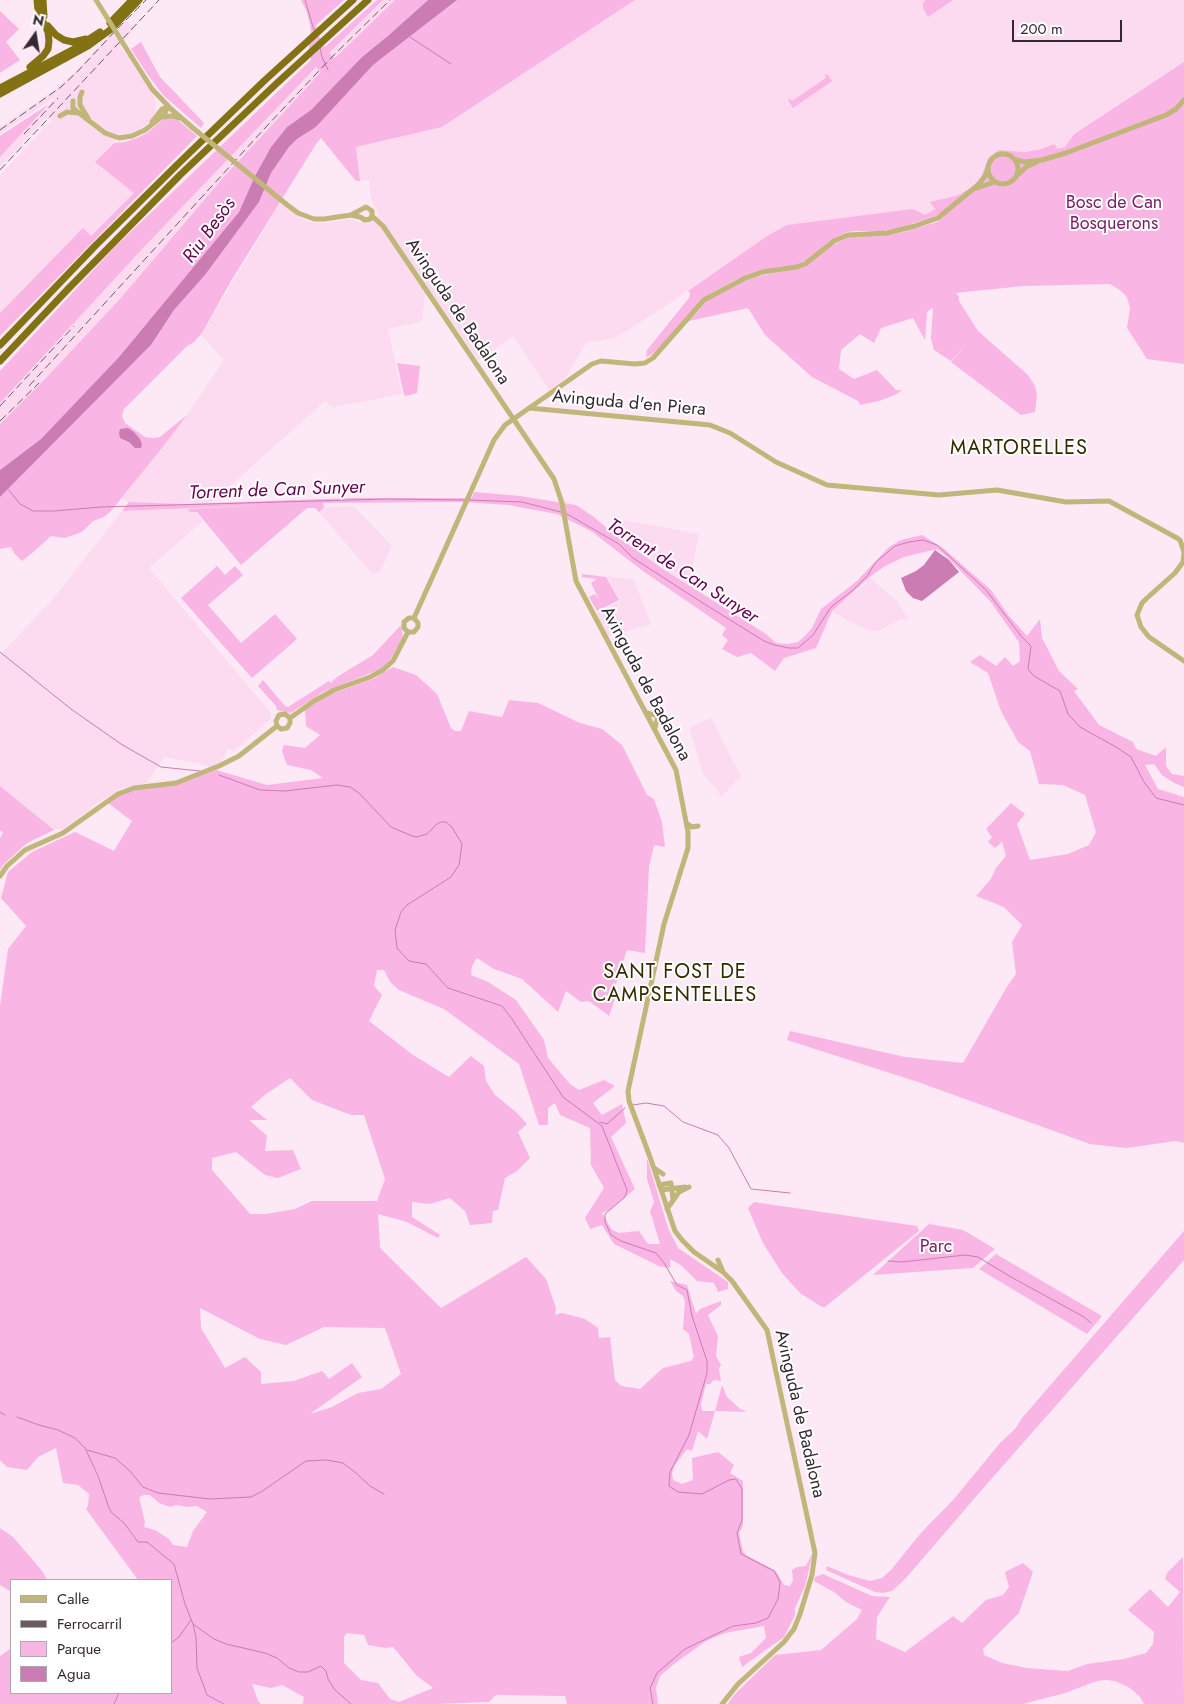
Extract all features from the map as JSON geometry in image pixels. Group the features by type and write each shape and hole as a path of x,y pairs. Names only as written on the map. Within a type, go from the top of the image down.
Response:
{"highway":[{"path":"0,86 36,64 48,48 48,32 38,11 40,0"},
{"path":"40,0 47,23 52,32 60,38 73,42 98,34"},
{"path":"0,86 69,52 98,34 132,0"},
{"path":"0,94 88,46 122,18 139,0"},
{"path":"0,345 141,200 306,42 353,0"},
{"path":"0,361 140,216 313,50 368,0"}],"street":[{"path":"96,0 158,100 159,116"},
{"path":"152,89 182,119 298,213 314,219 351,215 367,220 372,216 372,211 366,207 351,215"},
{"path":"80,111 82,92"},
{"path":"988,169 994,182 1000,184 1010,183 1026,167 1166,115 1176,109 1184,100"},
{"path":"72,103 77,104 80,111 105,133 116,137 128,137 145,130 159,116 166,113 168,106"},
{"path":"60,116 67,112 80,111"},
{"path":"159,116 172,116 182,119"},
{"path":"414,618 494,440 505,425 528,408 595,362 635,364 649,361 656,356 704,300 740,280 754,274 805,264 828,245 848,234 887,233 930,221 942,215 972,190 985,176 990,161 999,155 1009,155 1016,160 1025,162 1042,160"},
{"path":"1016,160 1019,170 1018,175"},
{"path":"972,190 994,182"},
{"path":"360,217 361,209"},
{"name":"Avinguda de Badalona","path":"372,216 383,226 554,479 562,502 576,582 647,713 658,716 655,728 676,770 687,824 688,848 664,924 628,1092 631,1110 654,1168 675,1231 694,1252 723,1272 732,1281 753,1308 770,1336 813,1538 815,1558 800,1614 791,1634 738,1684 722,1704"},
{"name":"Avinguda d'en Piera","path":"528,408 710,425 730,433 776,462 827,485 939,495 997,490 1066,502 1109,501 1180,540 1184,552"},
{"path":"1184,552 1183,562 1147,598 1137,615 1141,627 1149,637 1184,661"},
{"path":"409,618 414,618 418,623 418,627 414,632 408,632 404,628 404,622 409,618"},
{"path":"290,718 329,693 383,670 393,661 408,632"},
{"path":"277,726 276,721 279,715 285,714 290,718"},
{"path":"277,726 281,729 287,728 290,718"},
{"path":"0,876 7,866 26,850 63,833 118,794 134,788 176,783 219,766 239,756 277,726"},
{"path":"687,824 692,827 698,826"},
{"path":"688,837 693,831"},
{"path":"654,1168 663,1174"},
{"path":"660,1188 689,1186 680,1192 667,1208"},
{"path":"672,1188 673,1199"},
{"path":"718,1260 723,1272"}],"shaded area":[{"path":"383,0 395,0 335,58 329,53"},
{"path":"635,0 1184,0 1184,62 1074,133 1066,147 1058,149 1054,144 1042,149 1025,152 999,150 988,158 981,178 973,186 959,195 931,202 935,209 925,215 767,236 614,339 587,342 564,380 549,390 513,336 478,360 426,285 422,320 388,329 402,394 333,407 325,401 212,502 184,504 129,502 121,499 187,415 224,360 201,335 280,203 308,222 325,223 353,219 358,223 379,215 371,198 369,180 360,181 356,147 442,127"},
{"path":"125,19 134,29 120,46 154,96 156,104 155,113 149,122 138,131 120,135 95,161 135,193 90,236 83,229 0,313 0,175 56,116 51,120 47,117 0,167 0,157 58,95 0,134 0,127 49,94 72,75"},
{"path":"316,67 321,72 222,179 119,300 0,424 0,403 146,245"},
{"path":"354,506 392,546 381,570 377,573 371,573 319,512 324,507"},
{"path":"192,508 203,521 149,568 270,712 271,719 234,751 228,748 221,763 211,767 164,757 147,783 123,788 97,803 65,828 54,830 0,786 0,655 53,599 122,511"},
{"path":"612,518 699,534 689,585 612,533"},
{"path":"607,576 634,580 651,624 608,637 596,613 620,601"},
{"path":"869,577 897,601 908,619 900,620 876,632 861,627 832,612 835,606 866,583"},
{"path":"711,718 741,776 721,797 715,787 704,776 689,728"}],"green space":[{"path":"301,0 344,0 316,25 325,47 377,0 383,0 329,53 335,58 395,0 428,0 362,57 311,110 287,127 271,147 255,176 239,212 119,357 41,439 0,470 0,424 119,300 222,179 321,72 316,67 146,245 0,403 0,371 114,248 311,60 309,46 311,30 307,12"},
{"path":"457,0 635,0 442,127 356,147 360,181 356,181 321,138 231,281 202,333 124,409 122,416 125,423 145,437 153,438 160,437 187,415 162,448 110,512 104,517 93,521 82,532 65,538 51,536 22,561 11,547 0,549 0,497 151,345 174,310 205,275 259,202 271,173 289,147 297,139 316,127 373,65"},
{"path":"925,0 953,0 928,17 923,8"},
{"path":"0,11 19,29 6,42 20,60 0,73"},
{"path":"141,42 160,77 204,123 201,128 163,95 148,75 131,49"},
{"name":"Bosc de Can Bosquerons","path":"1184,62 1184,364 1147,359 1127,328 1130,308 1127,297 1110,284 1023,286 956,293 978,331 1028,375 1035,386 1037,394 1035,412 1021,415 951,362 972,338 951,361 934,350 931,339 933,308 927,312 925,340 913,318 881,328 874,343 860,334 841,350 839,369 854,379 877,370 896,390 902,390 879,401 860,405 858,401 812,377 765,335 748,308 689,321 707,301 748,278 802,268 829,247 849,237 893,234 907,231 937,222 944,217 942,213 932,218 894,229 847,232 827,243 808,259 796,266 756,272 739,278 710,294 659,348 646,357 647,350 689,298 690,293 688,291 767,236 787,225 913,209 925,215 935,209 930,202 959,195 973,186 981,178 988,158 999,150 1025,152 1042,149 1054,144 1058,149 1065,147 1074,134"},
{"path":"827,74 832,81 793,108 788,100 792,101 826,78 825,75"},
{"path":"49,104 0,157 0,136"},
{"path":"164,119 178,120 197,136 0,336 0,313 83,228 91,236 134,193 95,162 114,143 137,138 147,133"},
{"path":"397,363 420,366 417,393 404,395"},
{"path":"474,492 520,496 576,505 663,569 766,634 776,643 798,642 812,628 821,609 857,581 889,547 901,540 922,535 943,548 991,590 1009,616 1027,636 1040,619 1042,638 1059,671 1078,689 1074,691 1099,725 1133,742 1136,749 1156,756 1166,747 1166,766 1172,774 1184,776 1184,787 1162,775 1154,764 1145,765 1158,789 1184,797 1184,1143 1175,1141 1126,1148 1090,1144 918,1082 787,1040 790,1031 905,1057 963,1063 1016,974 1012,942 1022,925 1004,907 976,896 991,879 996,868 1006,856 1002,842 995,848 988,842 992,837 986,829 1011,803 1025,814 1017,824 1030,860 1068,854 1089,845 1096,832 1085,795 1063,785 1039,784 1030,751 1018,742 1001,711 988,673 970,662 980,655 996,666 1005,657 1013,666 1020,661 1019,642 990,601 937,549 904,557 885,566 871,576 832,611 816,648 784,658 775,671 751,653 737,657 722,649 728,640 722,635 726,628 643,571 591,531 557,514 508,505 463,502 323,503 324,507 319,512 315,508 307,508 241,565 197,512 190,512 188,509 265,505 122,511 129,502 184,504 351,498 472,498"},
{"path":"217,566 225,575 235,566 243,575 208,605 241,643 275,614 297,639 252,678 181,598"},
{"path":"582,574 606,577 619,600 597,611 589,597 595,594 599,599 591,583 597,579 582,577"},
{"path":"401,625 403,637 388,664 378,670 323,692 291,713 276,709 277,707 258,686 263,680 285,706 288,707 329,681 331,683 337,677 373,655"},
{"path":"393,667 416,675 437,694 451,728 455,731 461,731 469,711 502,717 509,700 538,703 580,723 602,729 622,745 647,795 654,799 662,822 665,847 654,845 649,867 645,953 627,950 616,984 614,1002 609,1016 589,1001 581,1002 566,991 558,1012 522,979 494,969 477,958 472,966 471,975 488,982 516,1000 544,1040 548,1058 570,1084 579,1090 604,1080 615,1086 593,1103 602,1115 622,1104 626,1123 611,1137 635,1189 609,1210 602,1213 612,1230 619,1233 639,1231 648,1244 660,1244 650,1211 654,1202 647,1179 647,1158 668,1228 678,1248 728,1282 728,1289 718,1292 714,1283 697,1281 682,1266 670,1259 670,1268 658,1266 614,1244 602,1225 590,1229 585,1218 604,1188 591,1165 590,1128 560,1115 555,1103 548,1108 548,1125 539,1125 519,1064 444,1009 399,990 390,982 384,970 377,970 374,986 382,995 369,1021 413,1055 449,1077 471,1056 484,1066 486,1081 495,1095 516,1112 527,1124 518,1132 530,1158 517,1171 505,1178 498,1210 493,1211 492,1223 470,1225 465,1211 450,1198 430,1204 412,1202 412,1217 440,1235 438,1238 407,1222 378,1214 380,1248 441,1308 526,1257 546,1279 556,1308 555,1315 562,1313 585,1319 598,1328 599,1338 610,1337 615,1380 621,1386 640,1389 663,1368 691,1361 694,1357 689,1334 683,1329 685,1302 683,1296 676,1291 670,1281 687,1285 696,1314 700,1309 721,1301 721,1305 708,1315 718,1336 716,1356 721,1365 719,1369 721,1381 714,1380 710,1384 706,1384 701,1404 702,1411 715,1411 707,1439 698,1431 692,1451 687,1449 675,1465 672,1473 673,1480 682,1484 693,1480 692,1458 718,1452 734,1465 730,1473 743,1481 743,1526 739,1533 743,1551 746,1555 776,1571 784,1585 790,1586 793,1580 792,1570 797,1567 806,1566 813,1552 805,1586 795,1608 795,1615 784,1637 742,1667 739,1657 751,1653 766,1638 764,1626 725,1633 706,1641 660,1676 656,1688 658,1704 567,1704 565,1696 496,1695 489,1702 303,1704 304,1697 282,1685 271,1688 252,1684 258,1701 261,1704 0,1704 0,1656 10,1649 10,1694 172,1694 172,1579 137,1579 86,1509 89,1494 78,1485 63,1483 56,1448 38,1457 27,1470 7,1467 0,1460 0,1006 8,949 26,926 1,898 8,872 32,852 75,832 114,851 132,821 108,803 120,795 134,790 176,785 216,770 267,785 323,778 311,770 287,765 282,751 284,745 305,748 320,735 306,726 305,709 331,694 375,678","holes":["290,1078 312,1100 351,1115 364,1115 385,1179 377,1201 312,1201 295,1209 266,1214 250,1214 212,1170 212,1158 236,1152 265,1175 278,1178 301,1169 293,1150 265,1151 267,1136 249,1120 267,1120 251,1107","200,1308 260,1339 286,1345 324,1327 385,1328 401,1374 381,1389 358,1393 332,1407 310,1414 362,1377 352,1363 329,1379 322,1371 294,1381 261,1384 261,1372 245,1357 225,1368 201,1328","150,1495 159,1503 170,1507 176,1505 197,1506 207,1512 193,1531 187,1547 173,1545 169,1539 155,1530 144,1527 145,1522 139,1497","347,1633 364,1635 368,1645 386,1648 393,1647 417,1676 433,1688 399,1702 390,1699 378,1683 361,1680 344,1663 344,1637"]},
{"path":"0,786 54,830 27,843 0,870 0,838 3,833 0,830"},
{"path":"754,1202 917,1226 919,1231 825,1307 822,1307 800,1293 782,1273 763,1243 748,1208"},
{"name":"Parc","path":"929,1224 963,1230 995,1249 973,1268 873,1275"},
{"path":"1184,1231 1184,1260 906,1578 892,1591 883,1593 875,1592 826,1570 827,1566 848,1575 870,1581 882,1578 891,1570 920,1534 954,1499 1000,1443 1015,1429 1022,1418"},
{"path":"996,1254 1102,1316 1087,1334 979,1269"},
{"path":"722,1385 727,1397 740,1409 747,1412 715,1411"},
{"path":"0,1528 13,1537 43,1572 46,1579 10,1579 10,1591 0,1585"},
{"path":"1183,1557 1184,1704 1144,1704 1140,1697 1130,1688 1115,1681 1106,1680 1097,1681 1065,1693 1023,1704 728,1704 734,1695 775,1655 821,1650 857,1619 862,1610 814,1581 815,1577 823,1574 872,1596 890,1597 877,1617 876,1639 905,1652 953,1616 962,1623 986,1600 1003,1595 1009,1587 1005,1572 1023,1563 1033,1572 1019,1613 983,1649 984,1655 1002,1663 1027,1668 1068,1671 1087,1664 1124,1659 1146,1653 1153,1644 1154,1632 1128,1610 1150,1589 1168,1607 1180,1592 1165,1579 1167,1573"}],"water":[{"path":"428,0 457,0 373,65 316,127 297,139 289,147 271,173 259,202 205,275 174,310 151,345 0,497 0,470 41,439 119,357 239,212 255,176 271,147 287,127 311,110 362,57"},
{"path":"128,428 140,439 141,448 135,448 129,442 120,438 120,429"},
{"path":"935,550 949,560 959,572 922,601 913,598 906,591 901,578 924,565"}],"waterway":[{"path":"305,0 314,30"},
{"path":"410,37 451,64"},
{"path":"320,48 328,70"},
{"name":"Torrent de Can Sunyer","path":"8,489 20,504 33,511 101,507 386,499 465,500"},
{"name":"Torrent de Can Sunyer","path":"469,500 522,502 561,512"},
{"name":"Torrent de Can Sunyer","path":"567,514 619,544 633,558 764,641 789,648 798,648 813,635 831,607 852,591 868,575 875,563 895,546 923,540 937,545 986,590 1021,636 1031,646 1028,669 1034,676 1060,691 1068,714 1080,727 1131,757 1144,782 1156,798 1184,805"},
{"path":"0,652 71,709 121,744 161,767 200,771"},
{"path":"219,775 260,790 285,791 337,785 350,787 359,793 391,827 412,836 417,837 427,834 441,822 446,822 452,827 462,844 459,865 451,877 407,905 401,912 395,930 397,948 409,961 426,964 448,988 502,1006 563,1097 602,1126 627,1190 625,1197 605,1214 605,1222 611,1235 621,1241 656,1253 677,1285 687,1290 692,1316 707,1361 707,1373 689,1435 670,1472 669,1486 678,1492 702,1494 729,1480 736,1479 742,1489 742,1520 737,1533 741,1554 774,1571 780,1582 778,1599 768,1618 756,1623 733,1626 685,1649 657,1673 650,1688 653,1704"},
{"path":"633,1105 646,1103 664,1106 683,1122 718,1135 729,1148 751,1189 790,1193"},
{"path":"600,1122 607,1124 625,1108"},
{"path":"888,1261 902,1262 965,1255 978,1257 1084,1317 1091,1323"},
{"path":"0,1412 5,1415"},
{"path":"17,1417 58,1430 75,1438 85,1448 112,1513 124,1523 138,1542 147,1542 174,1564 185,1604 193,1624 214,1639 226,1644 265,1653 299,1672 308,1672 321,1666 326,1671 328,1679 335,1690 351,1704"},
{"path":"87,1450 115,1458 130,1471 143,1487 158,1493 210,1499 251,1497 306,1461 327,1460 343,1463 370,1486 384,1494"},
{"path":"172,1642 179,1637 191,1620"},
{"path":"193,1624 196,1637 197,1668 207,1695 224,1704"},
{"path":"114,1704 119,1694"}],"railway":[{"path":"0,130 61,87 146,0"},
{"path":"0,170 159,0"},
{"path":"29,386 265,128 333,56 390,0"},
{"path":"24,134 58,98"},
{"path":"0,406 74,326"},
{"path":"0,421 39,383"}],"district":[{"name":"MARTORELLES","path":"1019,449"},
{"name":"SANT FOST DE CAMPSENTELLES","path":"675,984"}],"water label":[{"name":"Riu Besòs","path":"210,231"}]}
